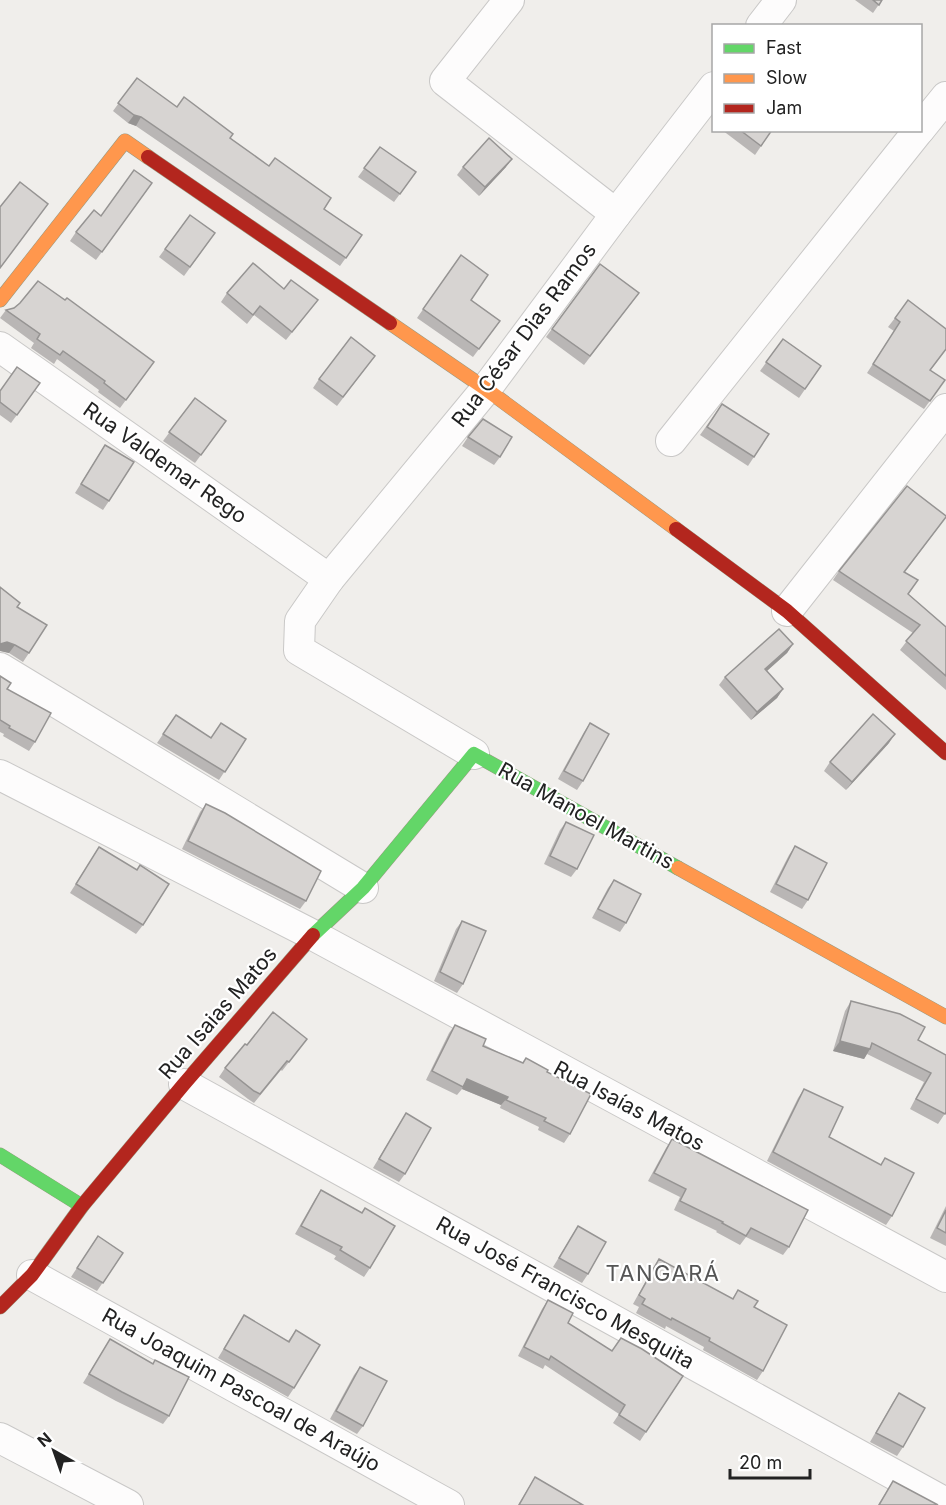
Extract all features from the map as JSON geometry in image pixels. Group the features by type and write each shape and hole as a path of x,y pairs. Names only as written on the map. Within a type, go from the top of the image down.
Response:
{"street":[{"path":"509,0 445,81 615,214"},
{"path":"763,24 781,0"},
{"name":"Rua César Dias Ramos","path":"329,579 486,389 615,214 712,90"},
{"path":"922,127 946,97"},
{"path":"671,441 918,132"},
{"path":"0,300 125,141 486,389 786,611 944,747"},
{"name":"Rua Valdemar Rego","path":"0,347 329,579"},
{"path":"786,611 946,409"},
{"name":"Rua Manoel Martins","path":"329,579 300,621 299,650 474,754 946,1017"},
{"path":"0,668 363,888"},
{"name":"Rua Isaias Matos","path":"0,1306 32,1275 82,1206 184,1084 313,935 363,888 474,754"},
{"name":"Rua Isaías Matos","path":"0,775 313,935 946,1277"},
{"name":"Rua José Francisco Mesquita","path":"184,1084 946,1503"},
{"path":"0,1155 82,1206"},
{"name":"Rua Joaquim Pascoal de Araújo","path":"32,1275 449,1505"},
{"path":"0,1438 128,1505"}],"building":[{"path":"137,78 177,107 184,97 233,134 230,138 269,166 275,158 331,198 324,209 362,235 346,258 118,103"},
{"path":"743,132 771,132 761,146"},
{"path":"489,138 512,159 485,187 463,167"},
{"path":"380,147 416,172 400,194 364,168"},
{"path":"134,170 152,183 102,252 76,232 94,210 101,216"},
{"path":"20,182 48,204 0,268 0,207"},
{"path":"190,215 215,233 190,267 165,249"},
{"path":"461,255 488,275 471,300 500,321 479,349 423,309"},
{"path":"253,263 284,289 291,280 318,300 292,332 260,306 253,315 227,293"},
{"path":"600,264 639,293 590,356 552,329"},
{"path":"38,281 65,300 67,298 154,362 126,400 104,383 105,381 63,351 60,355 37,339 40,334 6,310 20,303"},
{"path":"908,300 946,329 946,349 930,370 945,380 930,401 873,364 900,322 895,318"},
{"path":"351,337 375,356 343,397 319,379"},
{"path":"783,339 821,366 805,389 766,362"},
{"path":"17,367 40,383 17,415 0,402 0,391"},
{"path":"195,398 226,421 201,455 169,432"},
{"path":"722,404 769,434 754,457 707,427"},
{"path":"483,419 512,437 500,457 468,437"},
{"path":"105,445 134,462 109,501 81,484"},
{"path":"907,486 946,516 904,572 918,580 908,594 946,627 946,676 906,641 920,625 839,571"},
{"path":"0,587 20,603 17,607 47,625 29,653 7,642 0,644"},
{"path":"779,629 793,644 765,669 783,689 757,712 725,677"},
{"path":"0,676 11,683 7,689 51,713 35,742 9,728 10,726 0,720"},
{"path":"873,714 895,734 852,782 830,762"},
{"path":"176,715 211,738 221,723 246,739 225,772 163,734"},
{"path":"590,723 609,734 583,781 564,771"},
{"path":"206,804 321,871 306,901 188,841"},
{"path":"566,822 594,835 577,869 550,856"},
{"path":"795,846 827,863 808,900 776,884"},
{"path":"99,847 137,870 140,865 169,884 143,925 76,884"},
{"path":"614,880 641,894 626,923 598,909"},
{"path":"462,921 486,931 463,984 440,972"},
{"path":"851,1001 900,1014 925,1027 918,1040 946,1055 945,1114 916,1099 931,1073 872,1043 870,1049 840,1041"},
{"path":"273,1012 307,1039 260,1094 225,1068"},
{"path":"455,1025 486,1039 483,1046 523,1063 526,1058 548,1070 547,1072 591,1094 570,1134 544,1121 546,1118 506,1100 508,1097 467,1079 463,1087 432,1071"},
{"path":"804,1089 843,1107 829,1137 881,1165 885,1158 914,1173 892,1216 773,1152"},
{"path":"406,1113 431,1128 405,1174 379,1159"},
{"path":"672,1139 808,1210 789,1247 751,1228 746,1236 680,1201 686,1189 654,1173"},
{"path":"321,1190 362,1213 365,1208 395,1226 370,1268 340,1250 342,1247 301,1226"},
{"path":"946,1210 946,1233 937,1228"},
{"path":"578,1226 606,1242 588,1274 559,1258"},
{"path":"98,1236 123,1253 103,1283 77,1268"},
{"path":"659,1259 733,1299 738,1290 758,1301 754,1307 787,1325 763,1371 709,1341 710,1338 642,1304 645,1299 639,1295"},
{"path":"548,1300 573,1313 568,1323 612,1351 621,1338 683,1376 646,1432 619,1415 625,1405 551,1356 549,1360 524,1347"},
{"path":"244,1315 289,1342 296,1330 320,1345 294,1388 224,1349"},
{"path":"110,1339 153,1364 155,1360 189,1377 169,1416 89,1374"},
{"path":"360,1367 387,1381 363,1426 336,1411"},
{"path":"899,1393 925,1408 903,1447 876,1433"},
{"path":"535,1477 583,1505 519,1505"},
{"path":"893,1481 938,1505 879,1505"}],"traffic: fast":[{"path":"313,935 363,888 474,754 678,868"},
{"path":"0,1155 82,1206"}],"traffic: slow":[{"path":"0,300 125,141 148,157"},
{"path":"390,323 486,389 676,529"},
{"path":"678,868 946,1017"}],"traffic: jam":[{"path":"148,157 390,323"},
{"path":"676,529 787,611 946,753"},
{"path":"0,1307 32,1275 82,1206 313,935"}],"district":[{"name":"TANGARÁ","path":"663,1273"}]}
